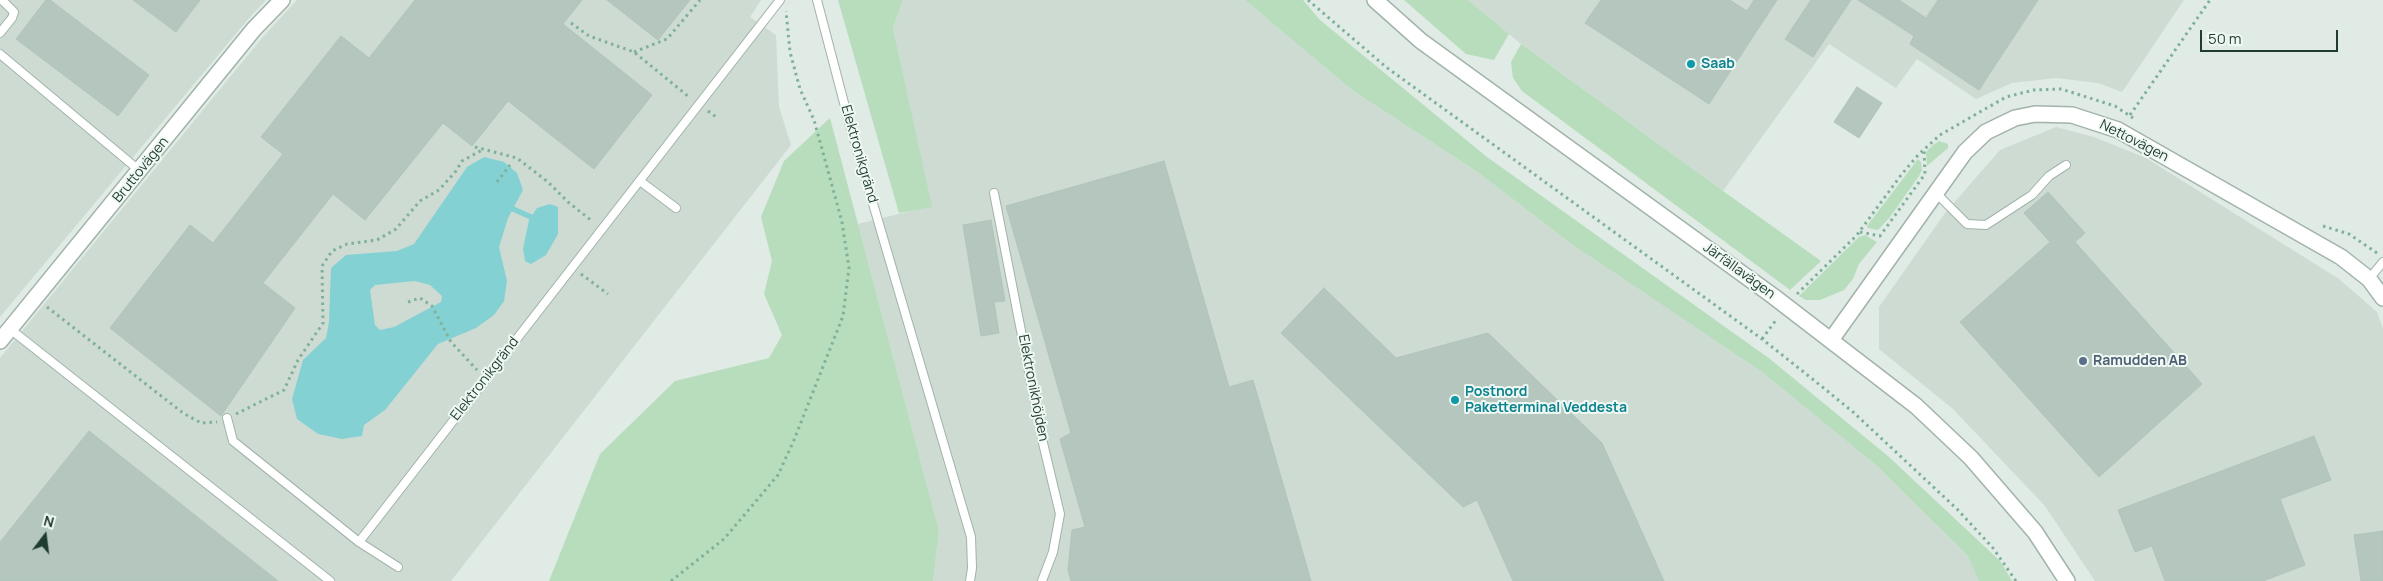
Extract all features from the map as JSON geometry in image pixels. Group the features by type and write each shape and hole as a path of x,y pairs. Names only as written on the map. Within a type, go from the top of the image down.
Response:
{"street":[{"name":"Bruttovägen","path":"0,341 254,29 282,0"},
{"name":"Järfällavägen","path":"1375,0 1420,41 1831,340 1916,406 1971,458 2035,532 2067,581"},
{"name":"Nettovägen","path":"1831,340 1965,152 1986,132 2015,118 2035,114 2072,114 2118,130 2318,243 2348,262 2369,279 2383,298"}],"lane":[{"path":"0,33 12,18 14,12 2,0"},
{"name":"Elektronikgränd","path":"359,542 780,0"},
{"name":"Elektronikgränd","path":"817,0 849,122 971,537 972,568 970,581"},
{"path":"0,54 140,171"},
{"path":"1935,192 1967,224 1986,226 2032,195 2049,176 2066,165"},
{"path":"640,181 676,208"},
{"name":"Elektronikhöjden","path":"994,193 1043,443 1060,514 1053,552 1042,581"},
{"path":"2369,279 2383,262"},
{"path":"10,329 330,581"},
{"path":"227,418 234,441 359,542 398,566"}],"path":[{"path":"634,52 667,39 700,0"},
{"path":"1308,0 1386,67 1762,339 1847,407 1919,473 1993,548 2016,581"},
{"path":"2130,116 2210,0"},
{"path":"671,581 724,539 778,475 794,440 843,316 849,268 842,222 814,120 800,88 790,52 786,9"},
{"path":"570,23 589,36 634,52 700,105"},
{"path":"1797,294 1860,232 1901,175 1924,150 1940,135 2006,98"},
{"path":"475,147 517,158 603,229"},
{"path":"35,299 183,413 201,423 219,422 284,390 298,360 324,322 322,266 332,250 347,244 377,240 396,229 420,201 439,190 456,171 462,161 484,149"},
{"path":"1860,232 1880,236 1925,174 1924,150"},
{"path":"497,182 510,165"},
{"path":"573,268 608,294"},
{"path":"408,302 420,298 432,306 451,342 486,377"},
{"path":"1762,339 1776,320"}],"shaded area":[{"path":"0,0 266,0 0,317"},
{"path":"297,0 761,0 750,17 776,35 779,107 791,145 451,581 0,581 0,358 262,38"},
{"path":"903,0 1245,0 1352,90 1476,171 1573,245 1762,372 1877,466 1967,555 1979,581 933,581 939,531 858,224 931,206 893,28"},
{"path":"1468,0 2184,0 2122,92 2098,83 2056,78 2012,83 1976,99 1917,59 1896,88 1829,44 1723,191 1521,44"},
{"path":"2056,127 2094,137 2146,158 2339,279 2377,312 2383,329 2383,581 2095,581 2045,506 1953,409 1879,349 1879,307 1945,213 2000,150"}],"green space":[{"path":"838,0 903,0 893,28 932,207 899,213"},
{"path":"1245,0 1303,0 1320,20 1487,157 1770,359 1889,457 2000,561 2012,581 1979,581 1967,555 1877,466 1762,372 1573,245 1476,171 1352,90"},
{"path":"1404,0 1468,0 1509,34 1494,60 1466,54"},
{"path":"1521,44 1821,261 1790,290 1522,91 1513,78 1511,62"},
{"path":"830,118 939,531 933,581 549,581 600,454 675,381 769,358 782,335 764,294 772,261 761,217 784,161"},
{"path":"1939,141 1948,144 1948,148 1927,166 1926,152"},
{"path":"1918,159 1921,162 1922,170 1890,217 1878,230 1868,228 1867,226"},
{"path":"1865,235 1877,242 1859,264 1853,279 1844,290 1820,300 1806,300 1799,296 1859,237"}],"water":[{"path":"484,157 504,162 517,173 523,190 508,218 499,247 507,281 504,301 494,315 476,328 438,344 385,410 364,425 362,436 342,439 318,434 297,419 292,399 303,360 326,338 329,322 331,268 346,255 397,251 414,244 467,167","holes":["415,281 430,285 442,296 441,302 394,327 380,330 375,325 370,290 375,285"]},
{"path":"550,204 558,207 558,234 546,255 531,264 525,261 523,249 529,220 537,208"}],"building":[{"path":"46,0 50,0 149,75 118,116 16,39"},
{"path":"133,0 200,0 176,32"},
{"path":"415,0 582,0 563,24 652,95 594,169 508,101 472,146 443,123 365,220 333,194 263,283 295,308 221,416 110,328 190,225 213,243 283,154 261,137 341,36 369,58"},
{"path":"607,0 690,0 658,40"},
{"name":"Saab","path":"1601,0 1730,0 1747,11 1754,0 1777,0 1709,104 1585,23"},
{"path":"1811,0 1851,0 1813,57 1785,39"},
{"path":"1858,0 1899,0 1926,18 1938,0 2038,0 1979,90 1910,44 1914,36"},
{"path":"1857,87 1882,103 1859,138 1834,122"},
{"path":"1164,161 1229,387 1253,380 1311,581 1071,581 1068,570 1072,530 1085,527 1060,439 1071,433 1006,206"},
{"path":"2048,192 2085,233 2075,242 2202,384 2099,477 1960,322 2050,242 2024,213"},
{"path":"991,220 1005,301 994,302 999,333 981,336 963,225"},
{"name":"Postnord Paketterminal Veddesta","path":"1324,288 1396,358 1488,333 1602,443 1664,581 1513,581 1477,500 1463,507 1281,333"},
{"path":"89,431 278,581 0,581 0,542"},
{"path":"2314,436 2331,480 2280,499 2305,565 2263,581 2165,581 2152,546 2135,552 2118,510"},
{"path":"2383,531 2383,581 2361,581 2354,535"}],"waterway":[{"path":"513,209 531,217"}],"place":[{"name":"Saab","path":"1691,64"},
{"name":"Ramudden AB","path":"2083,361"},
{"name":"Postnord Paketterminal Veddesta","path":"1455,400"}]}
